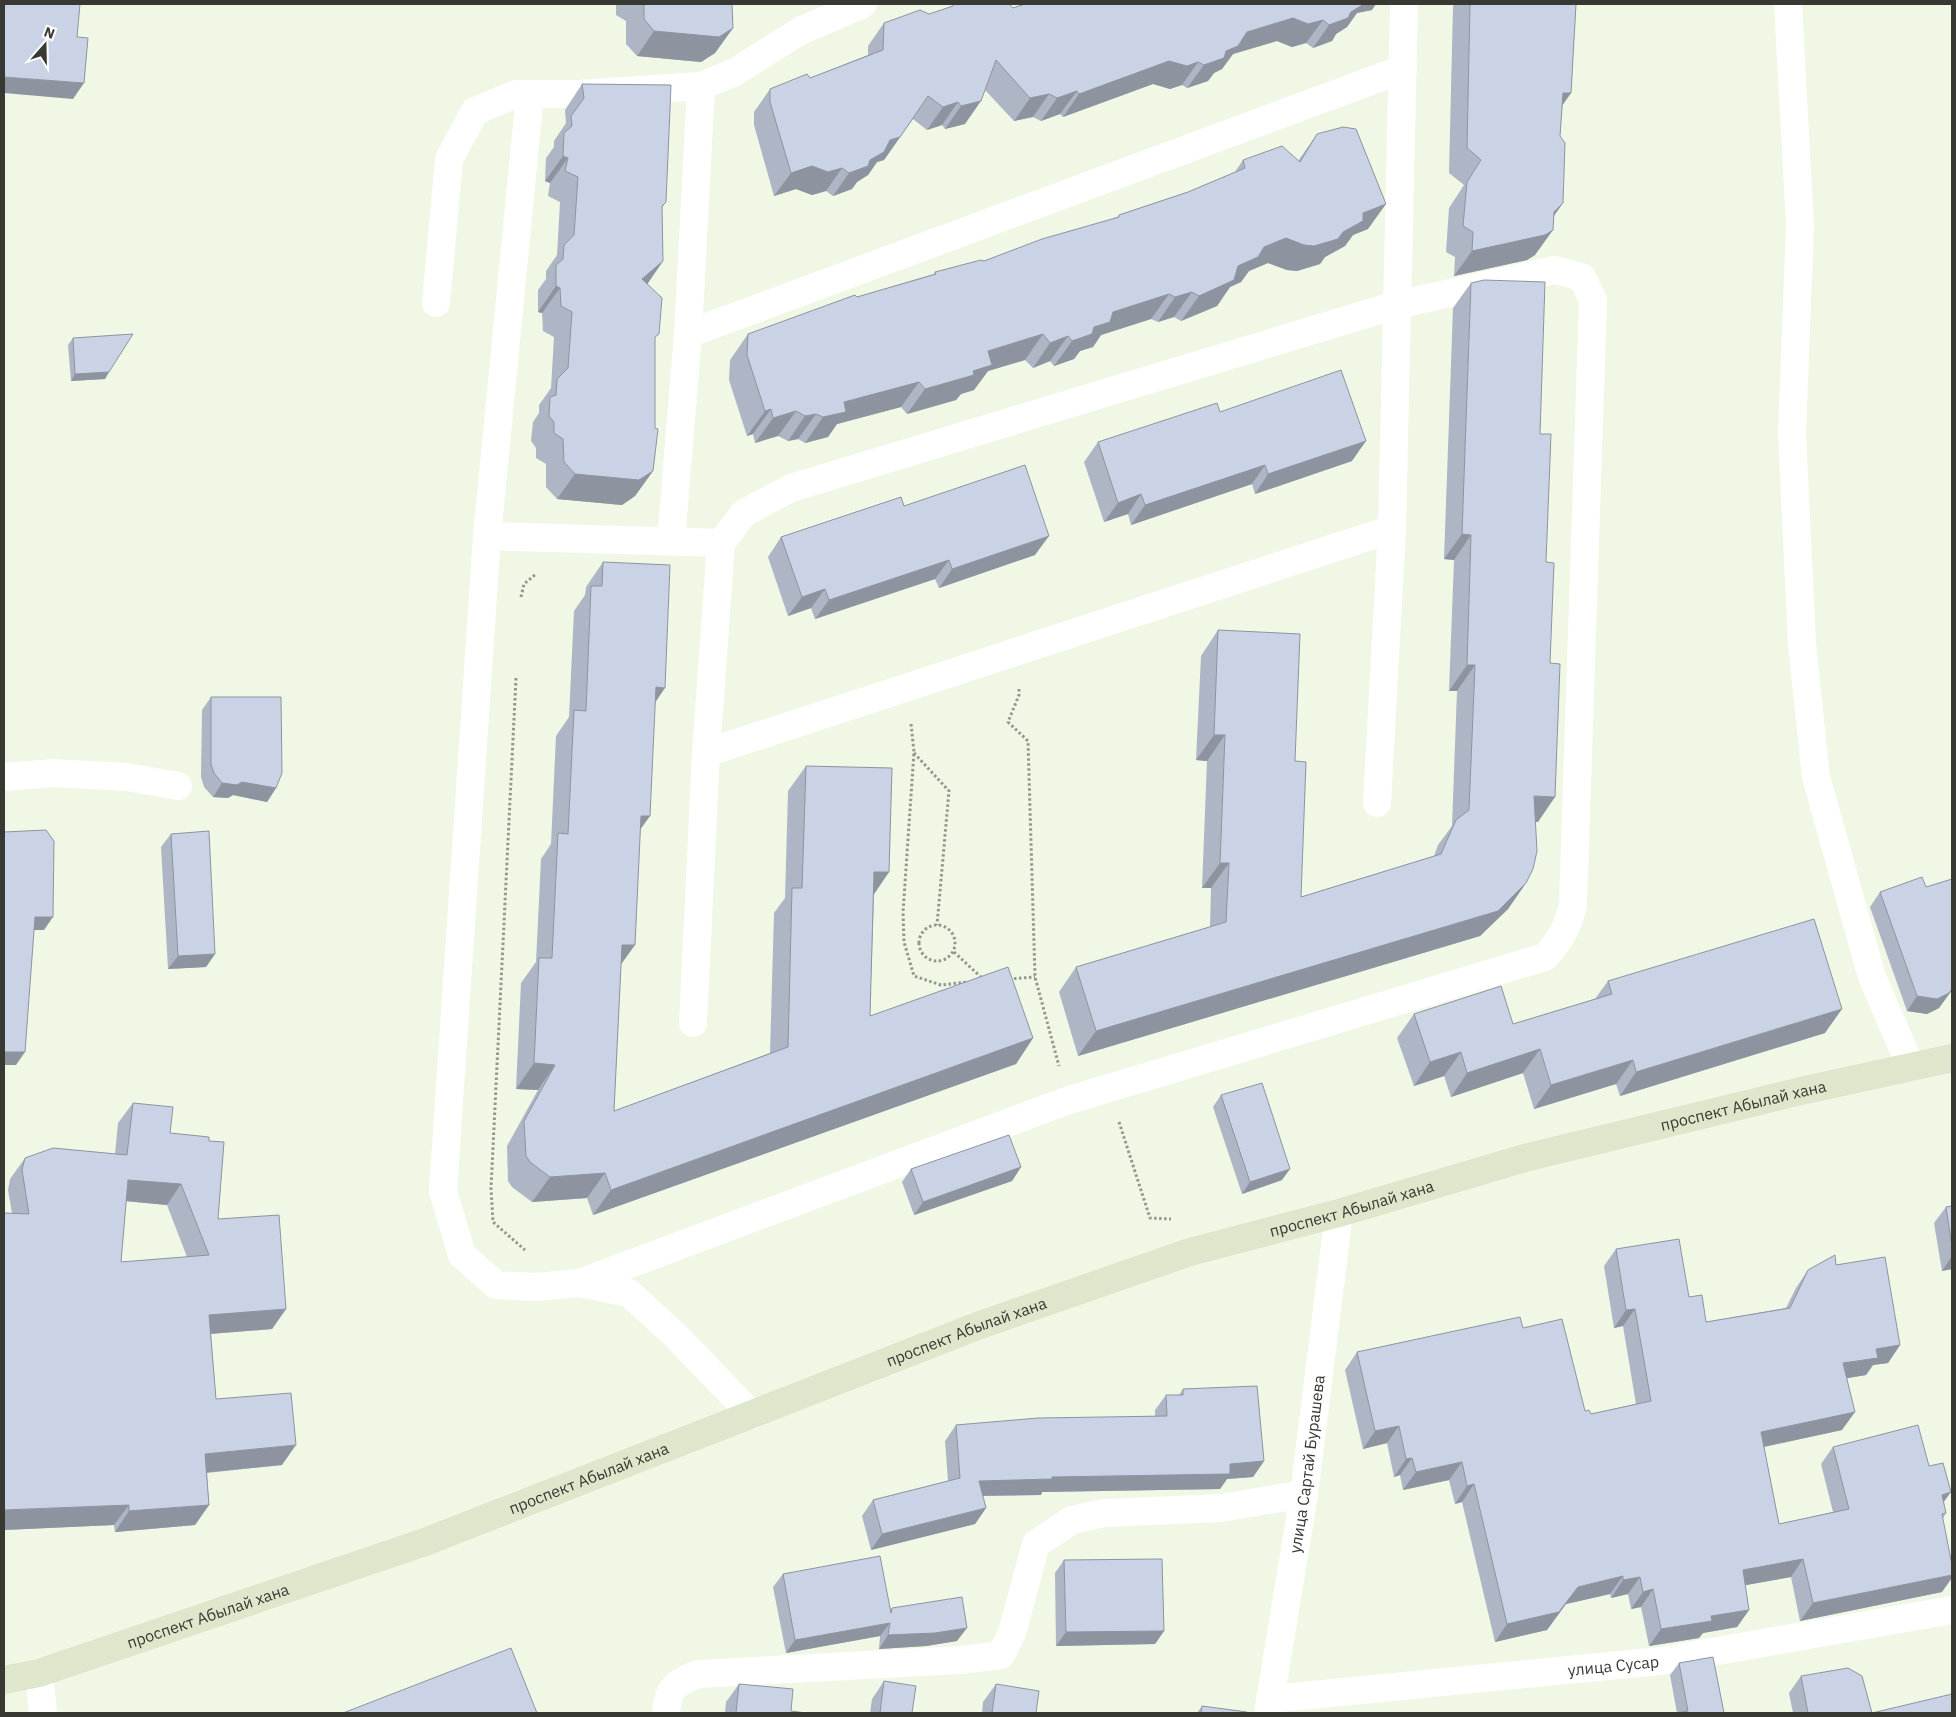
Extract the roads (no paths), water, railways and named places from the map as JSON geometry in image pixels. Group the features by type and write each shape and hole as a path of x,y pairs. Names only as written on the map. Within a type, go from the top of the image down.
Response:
{"main road":[{"name":"проспект Абылай хана","path":"4,1680 39,1673 425,1542 980,1325 1190,1252 1340,1213 1525,1158 1801,1091 1952,1058"}],"street":[{"path":"436,303 449,159 475,111 516,94 576,94 701,86 735,72 802,30 863,4"},
{"path":"1378,803 1392,529 1404,4"},
{"path":"1788,4 1800,226 1792,433 1802,644 1816,777 1872,977 1911,1067"},
{"path":"688,334 1403,69"},
{"path":"671,541 688,334 701,86"},
{"path":"530,94 487,536 443,1191 462,1255 496,1285 534,1287 579,1282 1069,1100 1545,957 1560,940 1568,924 1573,905 1593,300 1582,277 1554,270 1396,305 791,488 744,513 721,543 706,753 693,1023"},
{"path":"706,753 1392,529"},
{"path":"487,536 721,543"},
{"path":"4,777 53,773 127,777 178,786"},
{"name":"улица Сартай Бурашева","path":"1269,1706 1304,1494 1340,1213"},
{"path":"579,1282 629,1293 676,1334 752,1415"},
{"path":"666,1713 668,1698 678,1682 698,1674 961,1660 1001,1655 1012,1633 1036,1544 1072,1520 1104,1513 1222,1508 1304,1494"},
{"name":"улица Сусар","path":"1269,1706 1660,1661 1952,1610"},
{"path":"39,1673 44,1713"}]}
